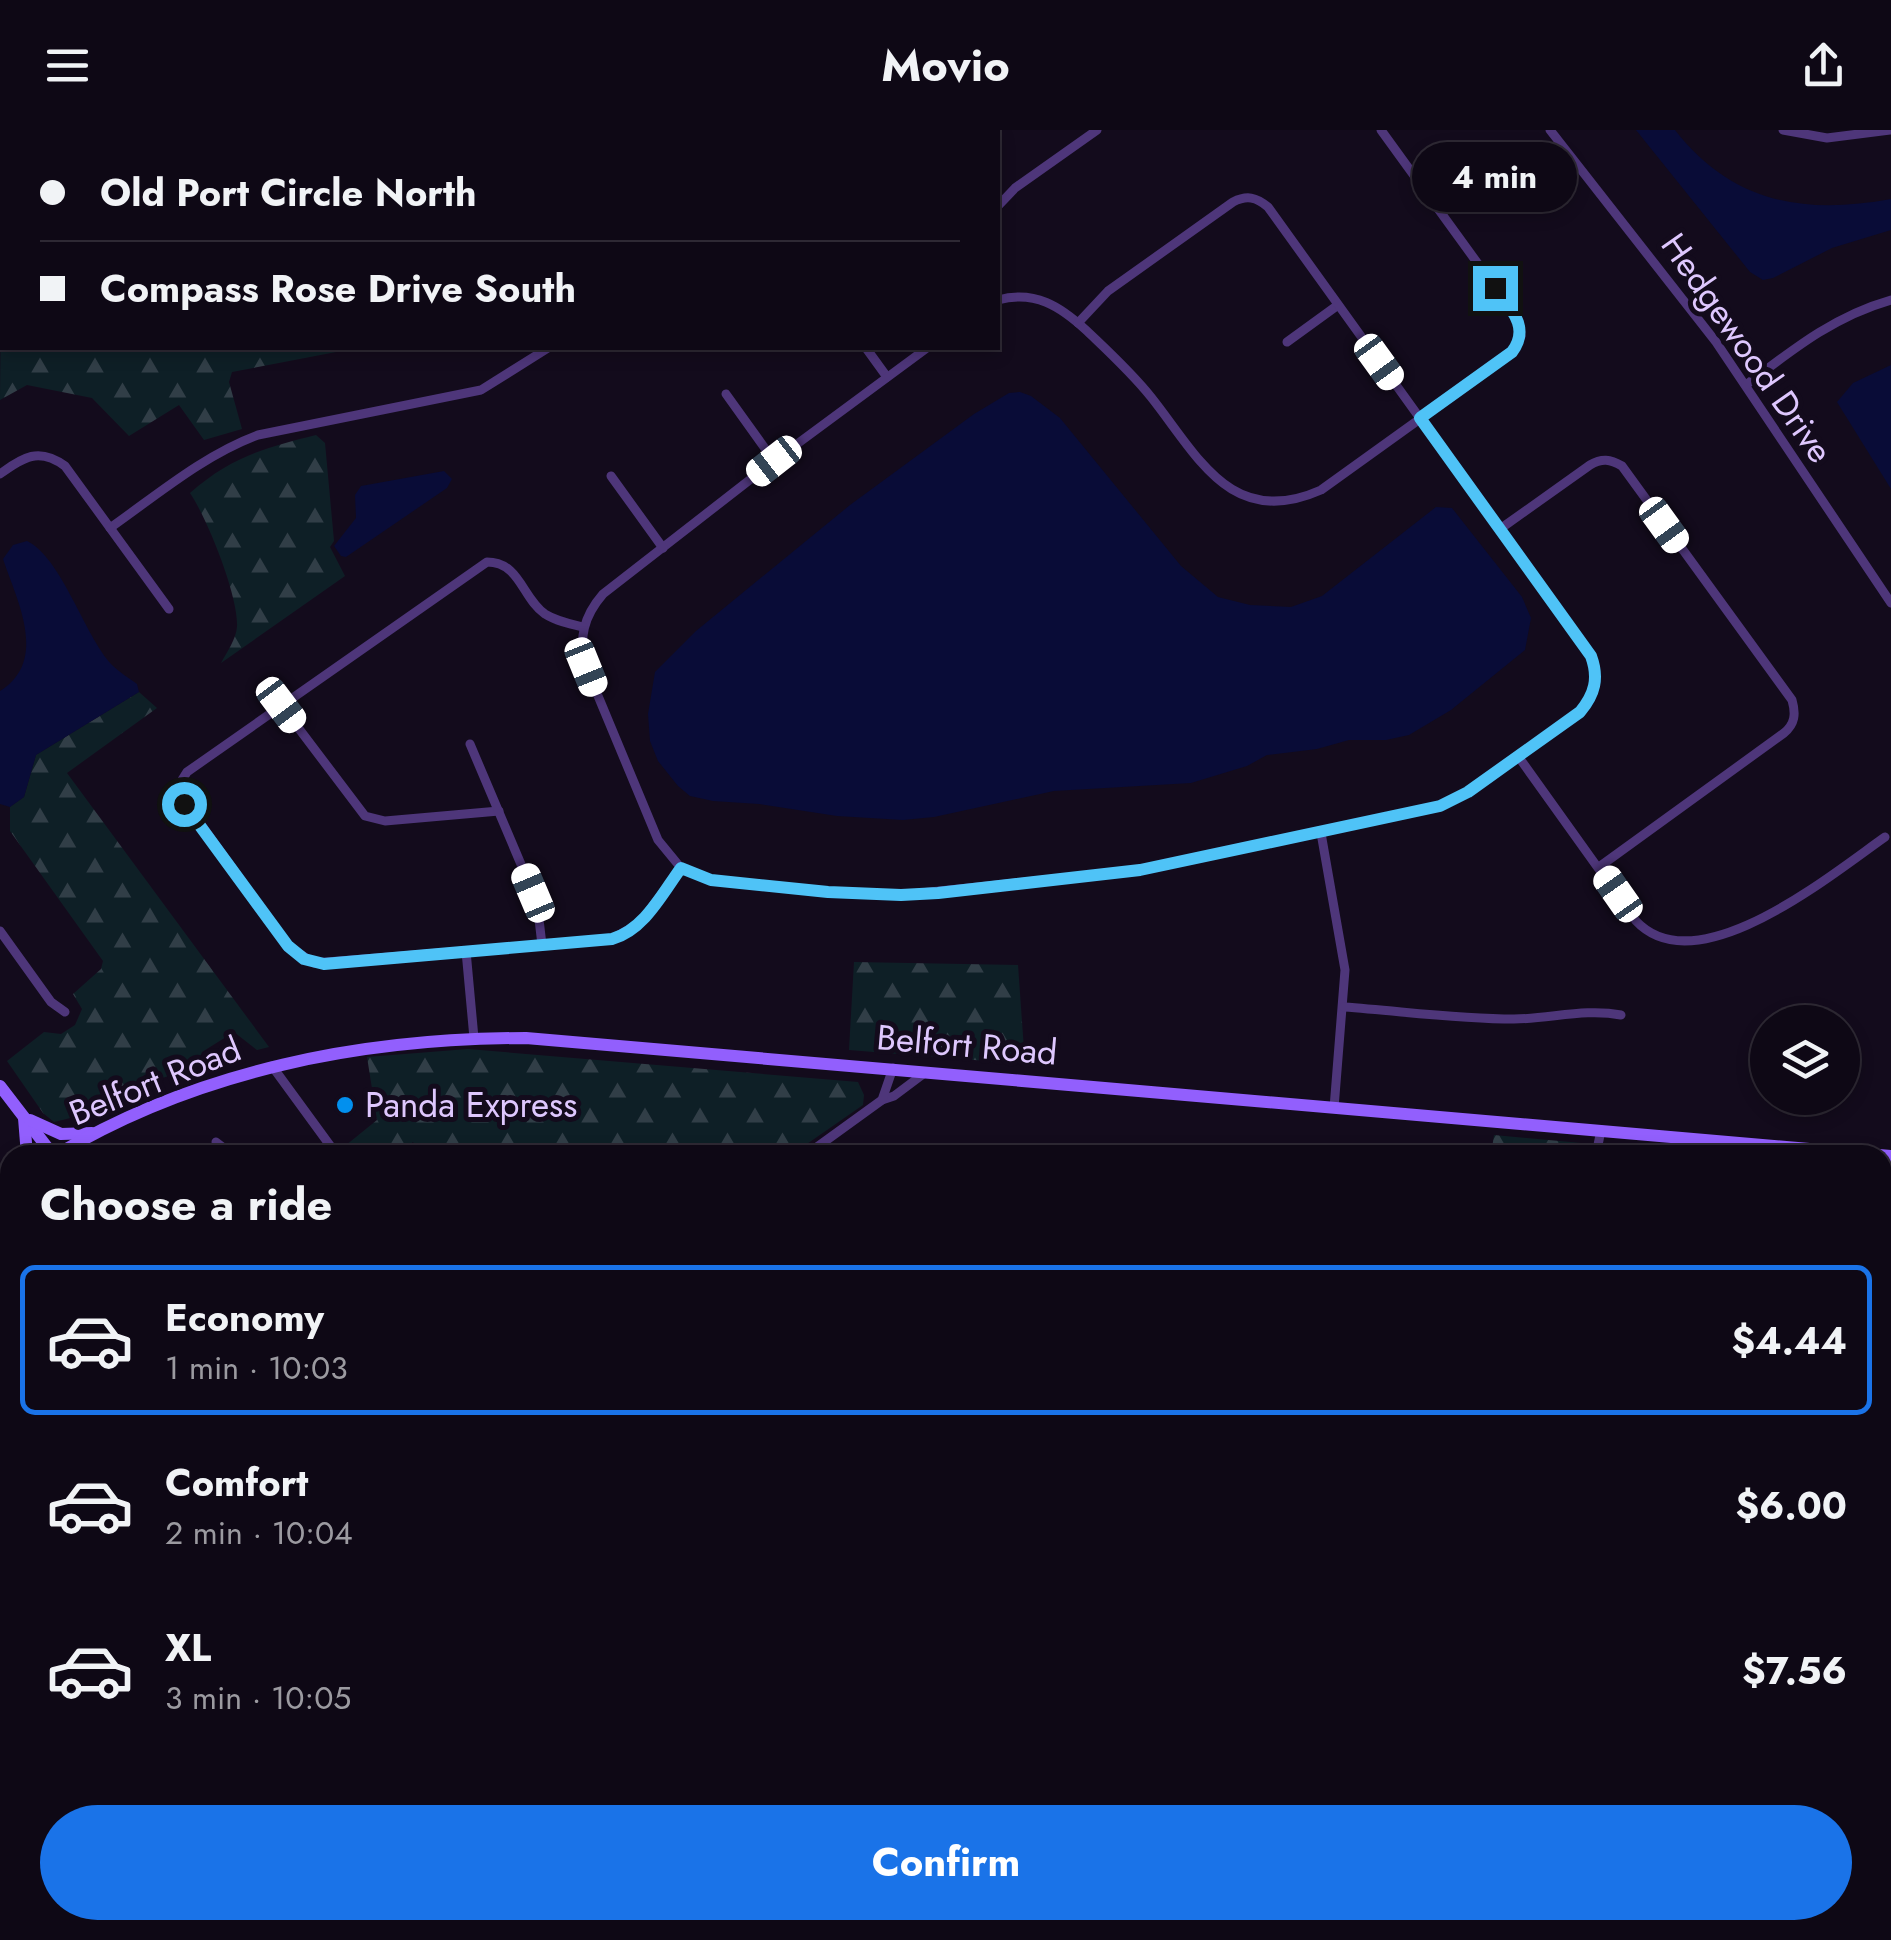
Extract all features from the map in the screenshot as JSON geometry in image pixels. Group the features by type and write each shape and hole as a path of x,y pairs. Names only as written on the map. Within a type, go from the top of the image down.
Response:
{"street":[{"path":"1000,204 1015,188 1097,130"},
{"path":"1000,300 1039,298 1078,323 1140,382 1213,478 1240,495 1275,501 1321,490 1512,352 1521,336 1518,319 1381,130"},
{"name":"Hedgewood Drive","path":"1550,130 1696,314 1891,603"},
{"path":"1783,130 1828,138 1890,130"},
{"path":"924,350 603,594 583,628 582,656 593,684 658,840 681,868 711,880 901,895 1140,870 1440,806 1468,792 1580,712 1595,688 1596,668 1591,656 1268,207 1249,197 1233,202 1108,291 1078,323"},
{"path":"1746,385 1821,329 1891,300"},
{"path":"1287,342 1338,305"},
{"path":"110,528 238,442 481,390 545,350"},
{"path":"867,350 887,377"},
{"path":"726,394 774,461"},
{"path":"0,474 22,458 47,455 65,466 169,610"},
{"path":"1500,528 1590,465 1608,460 1622,466 1792,700 1795,718 1784,733 1598,867"},
{"path":"612,476 663,548"},
{"path":"583,628 546,614 512,570 504,564 487,562 188,772 180,788 184,804 288,946 304,959 324,964 612,939 630,931 681,868"},
{"path":"281,705 365,816 385,821 499,812"},
{"path":"470,744 537,902 542,944"},
{"path":"1518,756 1646,932 1666,940 1691,940 1757,921 1805,894 1885,837"},
{"path":"1321,833 1344,949 1344,1007 1334,1108"},
{"path":"0,931 52,1002 65,1012"},
{"path":"466,951 474,1038"},
{"path":"1344,1007 1484,1018 1539,1019 1598,1011 1620,1015"},
{"name":"Belfort Road","path":"74,1145 217,1083 272,1066 402,1043 474,1038 526,1038 892,1068 1768,1145"},
{"path":"272,1066 330,1145"},
{"path":"882,1100 892,1068"},
{"path":"820,1145 926,1072"},
{"path":"0,1086 46,1145"},
{"path":"24,1116 61,1134 99,1133"},
{"path":"24,1116 26,1145"},
{"path":"1598,1145 1601,1130"},
{"path":"216,1142 220,1145"}],"green space":[{"path":"0,350 347,350 232,372 229,382 242,429 204,440 179,405 129,436 92,398 27,385 0,400"},
{"path":"316,435 325,443 334,541 330,547 345,576 221,663 237,627 233,597 221,558 190,493 249,455"},
{"path":"139,692 157,708 67,773 269,1047 257,1050 234,1032 202,1052 196,1067 147,1083 95,1112 54,1122 43,1113 7,1061 44,1032 61,1034 75,1025 82,1009 73,994 101,969 103,961 10,831 10,807 24,797 36,755"},
{"path":"854,962 1018,965 1025,1064 849,1050"},
{"path":"468,1049 858,1082 864,1095 863,1105 805,1145 346,1145 377,1120 367,1057"},
{"path":"1494,1135 1581,1143 1581,1145 1492,1145"}],"shaded area":[{"path":"1636,130 1675,130 1721,174 1772,198 1829,205 1891,199 1891,230 1832,248 1763,280 1750,272"},
{"path":"1891,365 1891,489 1837,402 1853,383"},
{"path":"1020,392 1060,418 1181,566 1218,597 1250,605 1291,607 1322,596 1436,507 1452,508 1522,597 1531,618 1525,650 1451,710 1409,735 1386,740 1349,740 1317,749 1267,755 1247,766 1191,783 1054,791 903,820 713,801 690,796 678,786 658,761 650,741 648,714 655,672 696,631 850,505 974,414 1009,393"},
{"path":"444,471 452,479 447,488 346,557 341,556 334,546 356,518 355,495 361,486"},
{"path":"27,541 51,563 102,652 115,668 137,684 139,692 36,755 24,797 10,807 0,804 0,691 15,678 26,647 21,611 3,559 13,545"}],"place":[{"name":"Panda Express","path":"345,1105"}],"route":[{"path":"184,804 288,946 304,959 324,964 612,939 640,923 681,868 698,878 828,892 938,893 1140,870 1440,806 1468,792 1580,712 1595,688 1596,668 1591,656 1420,418 1519,344 1518,319 1495,288"}]}
